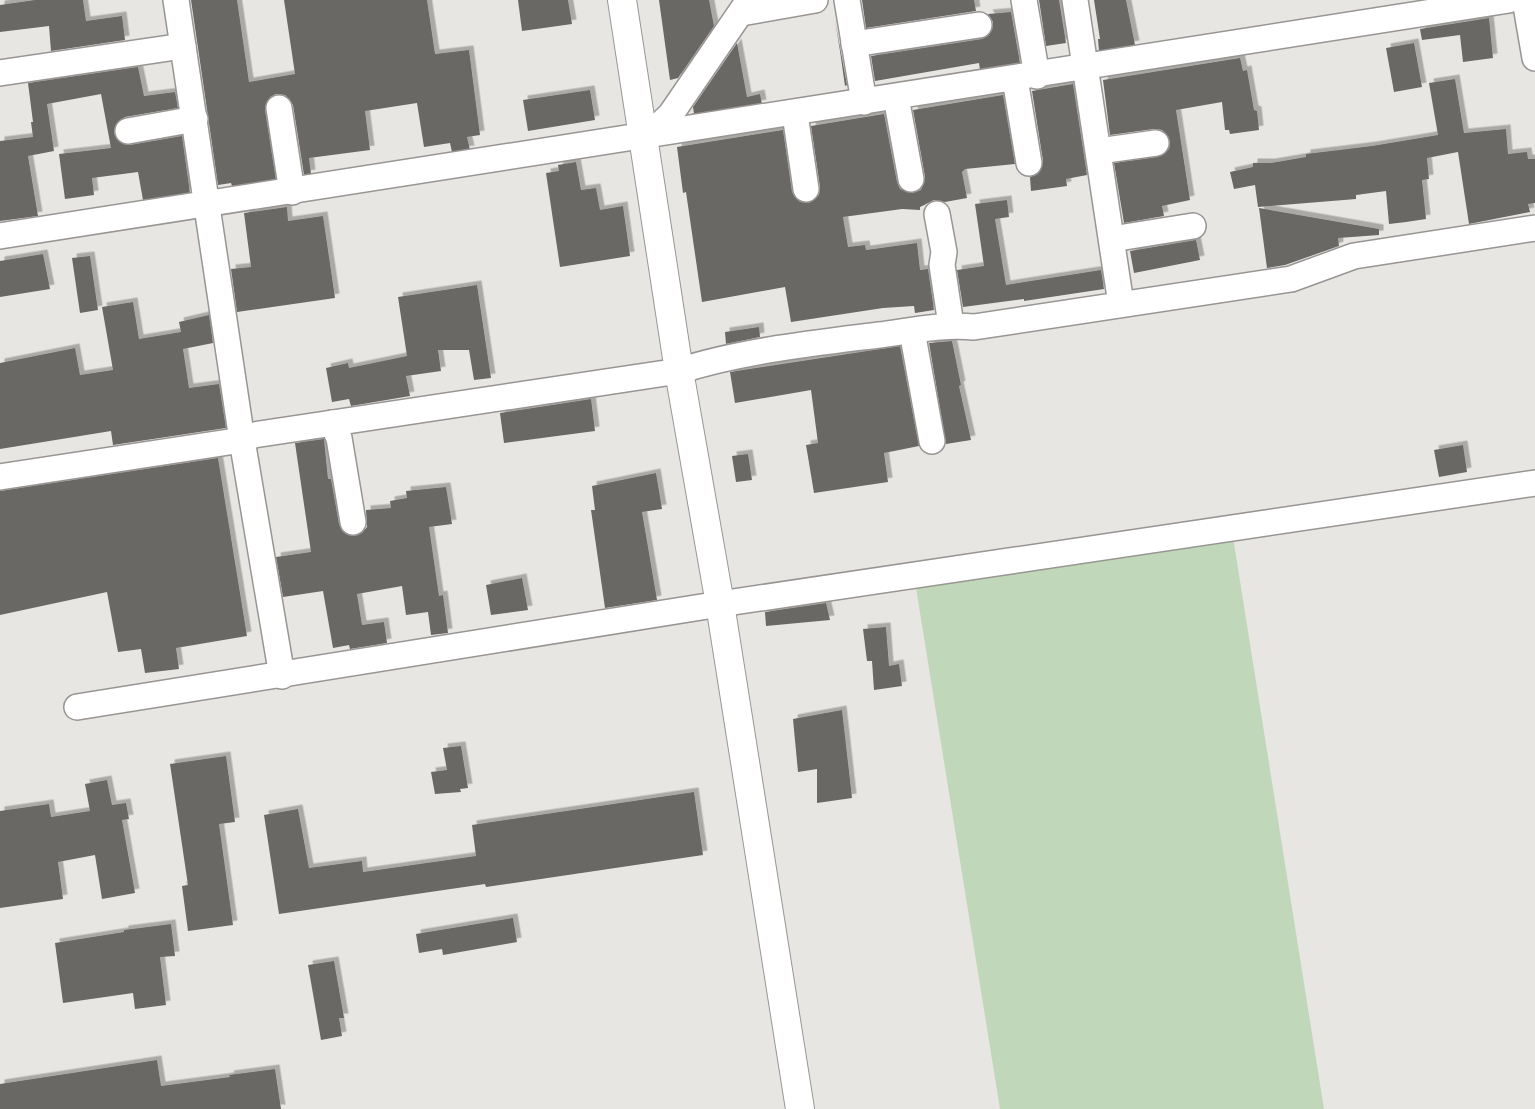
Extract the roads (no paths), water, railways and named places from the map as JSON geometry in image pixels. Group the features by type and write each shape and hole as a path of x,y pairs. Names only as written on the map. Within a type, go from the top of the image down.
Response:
{"street":[{"path":"176,0 242,440 282,676"},
{"path":"622,0 645,139 679,372 720,604 800,1109"},
{"path":"645,139 671,114 745,6 815,0"},
{"path":"847,0 864,102"},
{"path":"1024,0 1029,163"},
{"path":"1075,0 1121,304"},
{"path":"0,236 645,139 1086,66 1508,0"},
{"path":"1525,0 1535,58"},
{"path":"854,44 980,25"},
{"path":"0,73 183,46"},
{"path":"896,97 911,180"},
{"path":"279,108 292,192"},
{"path":"795,114 806,189"},
{"path":"128,131 195,119"},
{"path":"1099,151 1156,143"},
{"path":"937,214 944,252 942,265 952,325"},
{"path":"1112,239 1193,226"},
{"path":"0,477 242,440 254,435 679,372 708,361 952,325 974,327 1291,279 1354,256 1535,228"},
{"path":"912,331 932,441"},
{"path":"332,423 339,438 353,522"},
{"path":"77,708 720,604 1535,483"}]}
